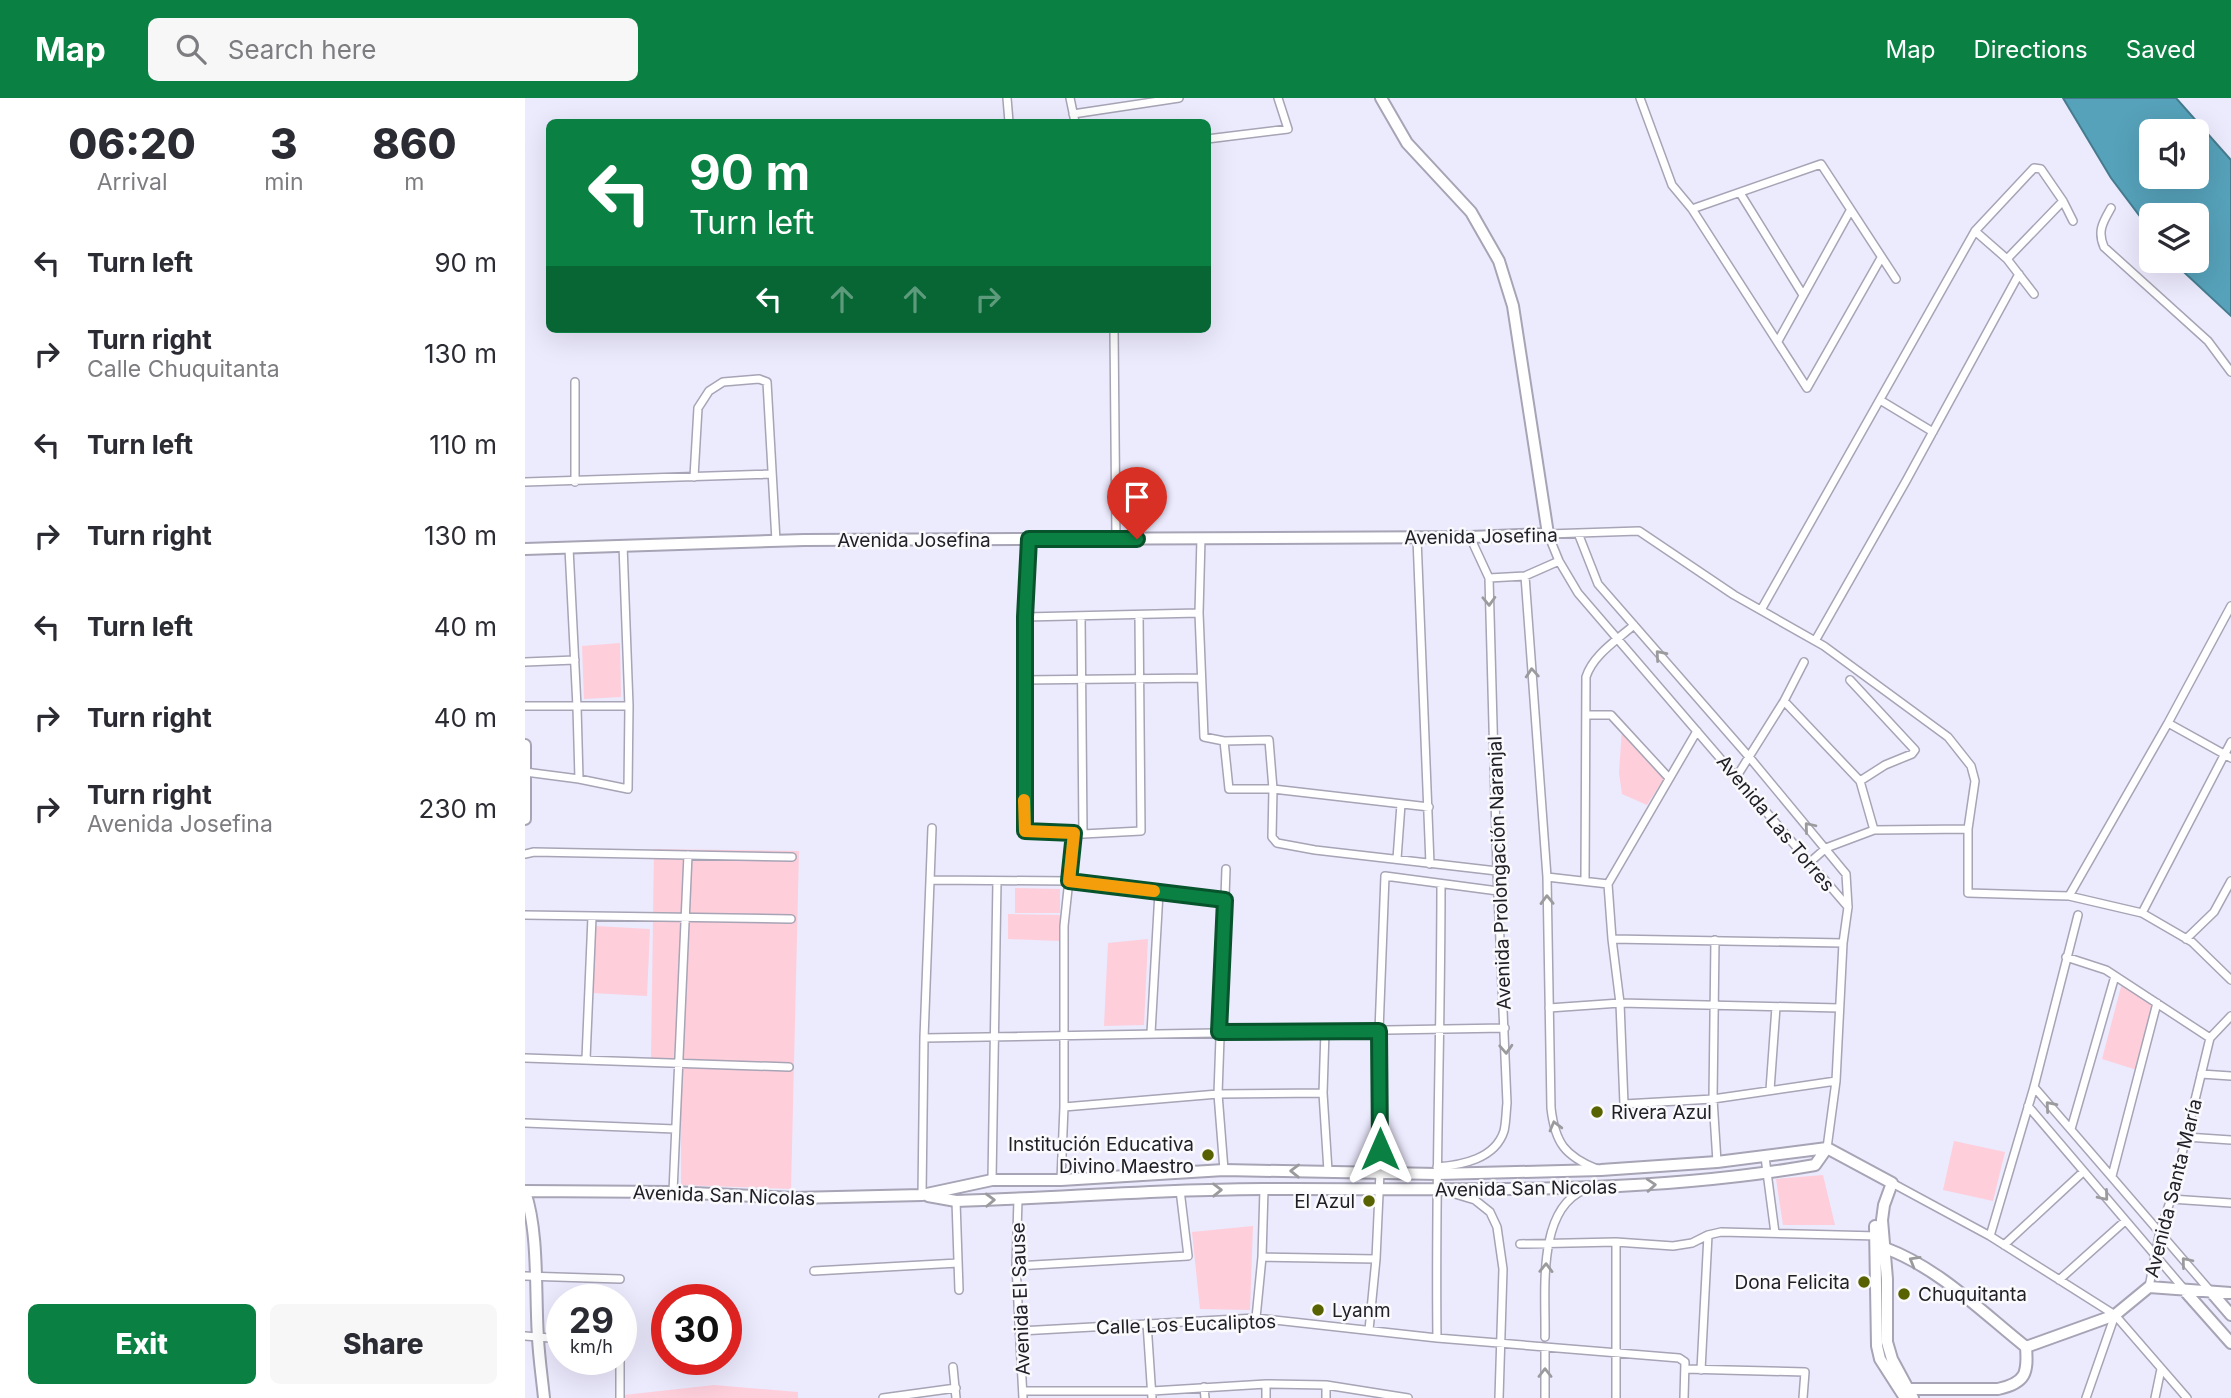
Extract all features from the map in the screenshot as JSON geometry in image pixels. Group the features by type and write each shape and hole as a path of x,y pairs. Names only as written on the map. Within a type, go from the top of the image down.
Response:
{"street":[{"path":"1007,98 1009,119"},
{"path":"1070,98 1074,118 1179,98"},
{"path":"1211,139 1289,129 1278,98"},
{"path":"1381,98 1407,143 1471,212 1487,238 1507,283 1515,317 1548,534"},
{"path":"1640,98 1672,185 1692,209 1807,388 1881,258"},
{"path":"1692,209 1821,164 1896,279"},
{"path":"2073,221 2041,169 2033,168 1975,231 1761,610 1815,641 1957,746 1971,766 1975,781 1968,829 1968,893 2069,896 2142,913 2186,939 2231,980"},
{"path":"1740,192 1803,295"},
{"path":"2007,259 2063,201"},
{"path":"2111,208 2100,234 2104,247 2208,341 2231,372"},
{"path":"1778,341 1850,211"},
{"path":"1975,231 2007,259 2034,294"},
{"path":"1815,641 2019,274"},
{"path":"1114,333 1116,539"},
{"path":"694,477 698,408 702,400 715,386 723,382 759,379 767,382 776,541"},
{"path":"575,382 575,482"},
{"path":"1880,400 1933,432"},
{"path":"525,482 772,474"},
{"name":"Avenida Josefina","path":"525,549 776,541 1417,538 1639,531 1761,610"},
{"name":"Avenida Las Torres","path":"1578,533 1598,584 1750,758 1846,874 1848,907"},
{"name":"Avenida Las Torres","path":"1548,534 1559,561 1578,593 1848,907"},
{"name":"Avenida Prolongación Naranjal","path":"1437,1170 1483,1156 1495,1146 1503,1133 1507,1091 1497,871 1489,578 1470,537"},
{"path":"1201,538 1199,613 1202,735 1206,739 1224,741 1269,740 1273,789 1272,837 1277,843 1315,850 1497,871"},
{"path":"1417,538 1430,864"},
{"path":"1029,539 1024,680 1025,831 1141,831 1139,616"},
{"path":"525,772 628,789 629,706 623,545"},
{"path":"569,548 579,779"},
{"path":"1489,578 1525,576 1559,561"},
{"path":"1525,576 1547,877 1553,1130 1565,1150 1580,1162 1601,1170"},
{"path":"2069,896 2231,606"},
{"path":"1025,617 1199,613"},
{"path":"1061,1180 1065,926 1069,881 1079,833 1081,617"},
{"path":"1585,881 1586,677 1590,666 1634,625"},
{"path":"525,662 575,660"},
{"path":"1737,776 1784,701 1804,662"},
{"path":"1024,680 1201,678"},
{"path":"1850,680 1915,750 1860,780"},
{"path":"1784,701 1860,780 1874,830"},
{"path":"525,706 629,706"},
{"path":"1586,715 1611,715 1669,778"},
{"path":"2168,723 2228,756"},
{"path":"1697,731 1608,884 1620,1003 1624,1104 1713,1099 1836,1081"},
{"path":"1224,741 1229,789 1273,789 1429,807"},
{"path":"2142,913 2228,756 2231,742"},
{"path":"525,745 525,819"},
{"path":"1397,859 1401,804"},
{"path":"922,1195 924,1038 932,828"},
{"path":"1809,863 1826,848 1874,830 1968,829"},
{"path":"525,854 534,852 792,857"},
{"path":"673,1192 688,855"},
{"path":"1224,1170 1219,1094 1219,1032 1226,869"},
{"path":"1369,1330 1380,1172 1379,1031 1385,876 1499,891"},
{"path":"1547,877 1608,884"},
{"path":"930,880 1069,881 1225,900"},
{"path":"992,1180 997,881"},
{"path":"2186,939 2214,912 2231,881"},
{"path":"1437,1338 1436,1192 1441,1029 1441,884"},
{"path":"1151,1033 1159,892"},
{"path":"1848,907 1843,943 1836,1081 1827,1148 1990,1236 2115,1315 2187,1398"},
{"path":"525,915 791,919"},
{"path":"1990,1236 2034,1087 2078,915"},
{"path":"586,1059 592,917"},
{"path":"1612,939 1843,943"},
{"path":"1715,940 1713,1099 1717,1162"},
{"path":"2066,957 2105,970 2210,1038"},
{"path":"2071,1129 2115,976"},
{"path":"1549,1008 1620,1003 1839,1008"},
{"path":"2112,1176 2157,1003"},
{"path":"1770,1090 1776,1007"},
{"name":"Avenida Santa María","path":"2231,1016 2210,1038 2171,1199 2160,1231 2149,1287 2231,1293"},
{"path":"924,1038 1505,1028"},
{"path":"1325,1031 1324,1093 1328,1171"},
{"path":"525,1058 789,1067"},
{"path":"2201,1074 2231,1076"},
{"path":"2034,1087 2231,1315"},
{"path":"1064,1107 1219,1094 1324,1093"},
{"path":"2028,1107 2231,1343"},
{"path":"525,1123 675,1129"},
{"path":"2186,1137 2231,1140"},
{"name":"Avenida San Nicolas","path":"922,1195 956,1201 1180,1190 1379,1189 1436,1192 1652,1185 1815,1165 1827,1148"},
{"name":"Avenida San Nicolas","path":"525,1191 673,1192 794,1198 922,1195 992,1180 1061,1180 1224,1170 1601,1170 1717,1162 1827,1148"},
{"path":"1765,1157 1775,1233"},
{"path":"2004,1245 2083,1172"},
{"path":"1888,1181 1879,1236 1877,1346 1880,1359 1909,1395"},
{"path":"1545,1337 1547,1243 1564,1206 1577,1192 1595,1186"},
{"path":"1256,1318 1262,1257 1264,1189"},
{"path":"1016,1266 1188,1256 1180,1190"},
{"path":"525,1191 530,1210 530,1276 544,1398"},
{"path":"1436,1192 1460,1194 1475,1200 1490,1212 1497,1227 1503,1269 1499,1398"},
{"name":"Avenida El Sause","path":"1018,1199 1016,1266 1023,1395"},
{"path":"2171,1199 2231,1203"},
{"path":"956,1201 959,1290"},
{"path":"2059,1280 2126,1221"},
{"path":"1520,1244 1616,1242 1673,1247 1721,1232 1879,1236"},
{"path":"1702,1370 1708,1235"},
{"path":"1879,1236 1885,1248 1887,1342 1909,1395"},
{"path":"1616,1242 1616,1398"},
{"path":"1885,1248 1907,1256 1932,1272 2026,1347 2028,1367 2025,1374 2011,1387 1909,1395"},
{"path":"1262,1257 1376,1259"},
{"path":"814,1270 958,1264"},
{"path":"530,1276 620,1279"},
{"path":"2026,1347 2115,1315 2149,1287"},
{"path":"2086,1398 2115,1315"},
{"name":"Calle Los Eucaliptos","path":"1020,1331 1256,1318 1437,1338 1679,1358 1685,1362 1685,1369"},
{"path":"1147,1323 1152,1394"},
{"path":"525,1336 546,1339"},
{"path":"1545,1347 1545,1398"},
{"path":"953,1367 956,1398"},
{"path":"1684,1398 1685,1369 1805,1372 1803,1398"},
{"path":"2155,1398 2161,1369"},
{"path":"620,1375 620,1398"},
{"path":"1023,1395 1152,1394 1205,1387 1266,1384 1326,1385 1408,1398"},
{"path":"1266,1384 1266,1398"},
{"path":"1326,1385 1326,1398"},
{"path":"1205,1387 1205,1398"},
{"path":"883,1398 956,1388"}],"shaded area":[{"path":"620,643 621,697 584,699 582,646"},
{"path":"1622,729 1665,777 1647,805 1622,794 1619,773"},
{"path":"654,849 799,851 791,1189 681,1185 681,1063 651,1060"},
{"path":"1015,888 1060,889 1060,913 1015,913"},
{"path":"1008,914 1060,915 1060,941 1008,939"},
{"path":"596,926 650,929 647,996 592,993"},
{"path":"1148,939 1144,1025 1104,1026 1108,943"},
{"path":"2122,983 2154,1004 2137,1070 2102,1059"},
{"path":"1954,1141 2005,1152 1993,1201 1943,1190"},
{"path":"1823,1175 1835,1225 1783,1225 1776,1179"},
{"path":"1253,1226 1250,1310 1200,1309 1192,1232"},
{"path":"714,1385 798,1392 798,1398 624,1398 624,1395"}],"water":[{"path":"2063,98 2176,98 2195,119 2139,119 2139,189 2209,189 2209,135 2231,160 2231,316 2185,273 2209,273 2209,203 2139,203 2139,215 2111,178"}],"slow traffic":[{"path":"1024,800 1025,831 1074,833 1069,881 1154,891"}],"place":[{"name":"Rivera Azul","path":"1597,1112"},
{"name":"Institución Educativa Divino Maestro","path":"1208,1155"},
{"name":"El Azul","path":"1369,1201"},
{"name":"Dona Felicita","path":"1864,1282"},
{"name":"Chuquitanta","path":"1904,1294"},
{"name":"Lyanm","path":"1318,1310"}],"route":[{"path":"1137,539 1029,539 1024,680 1025,831 1074,833 1069,881 1225,900 1219,1032 1379,1031 1380,1149"}]}
